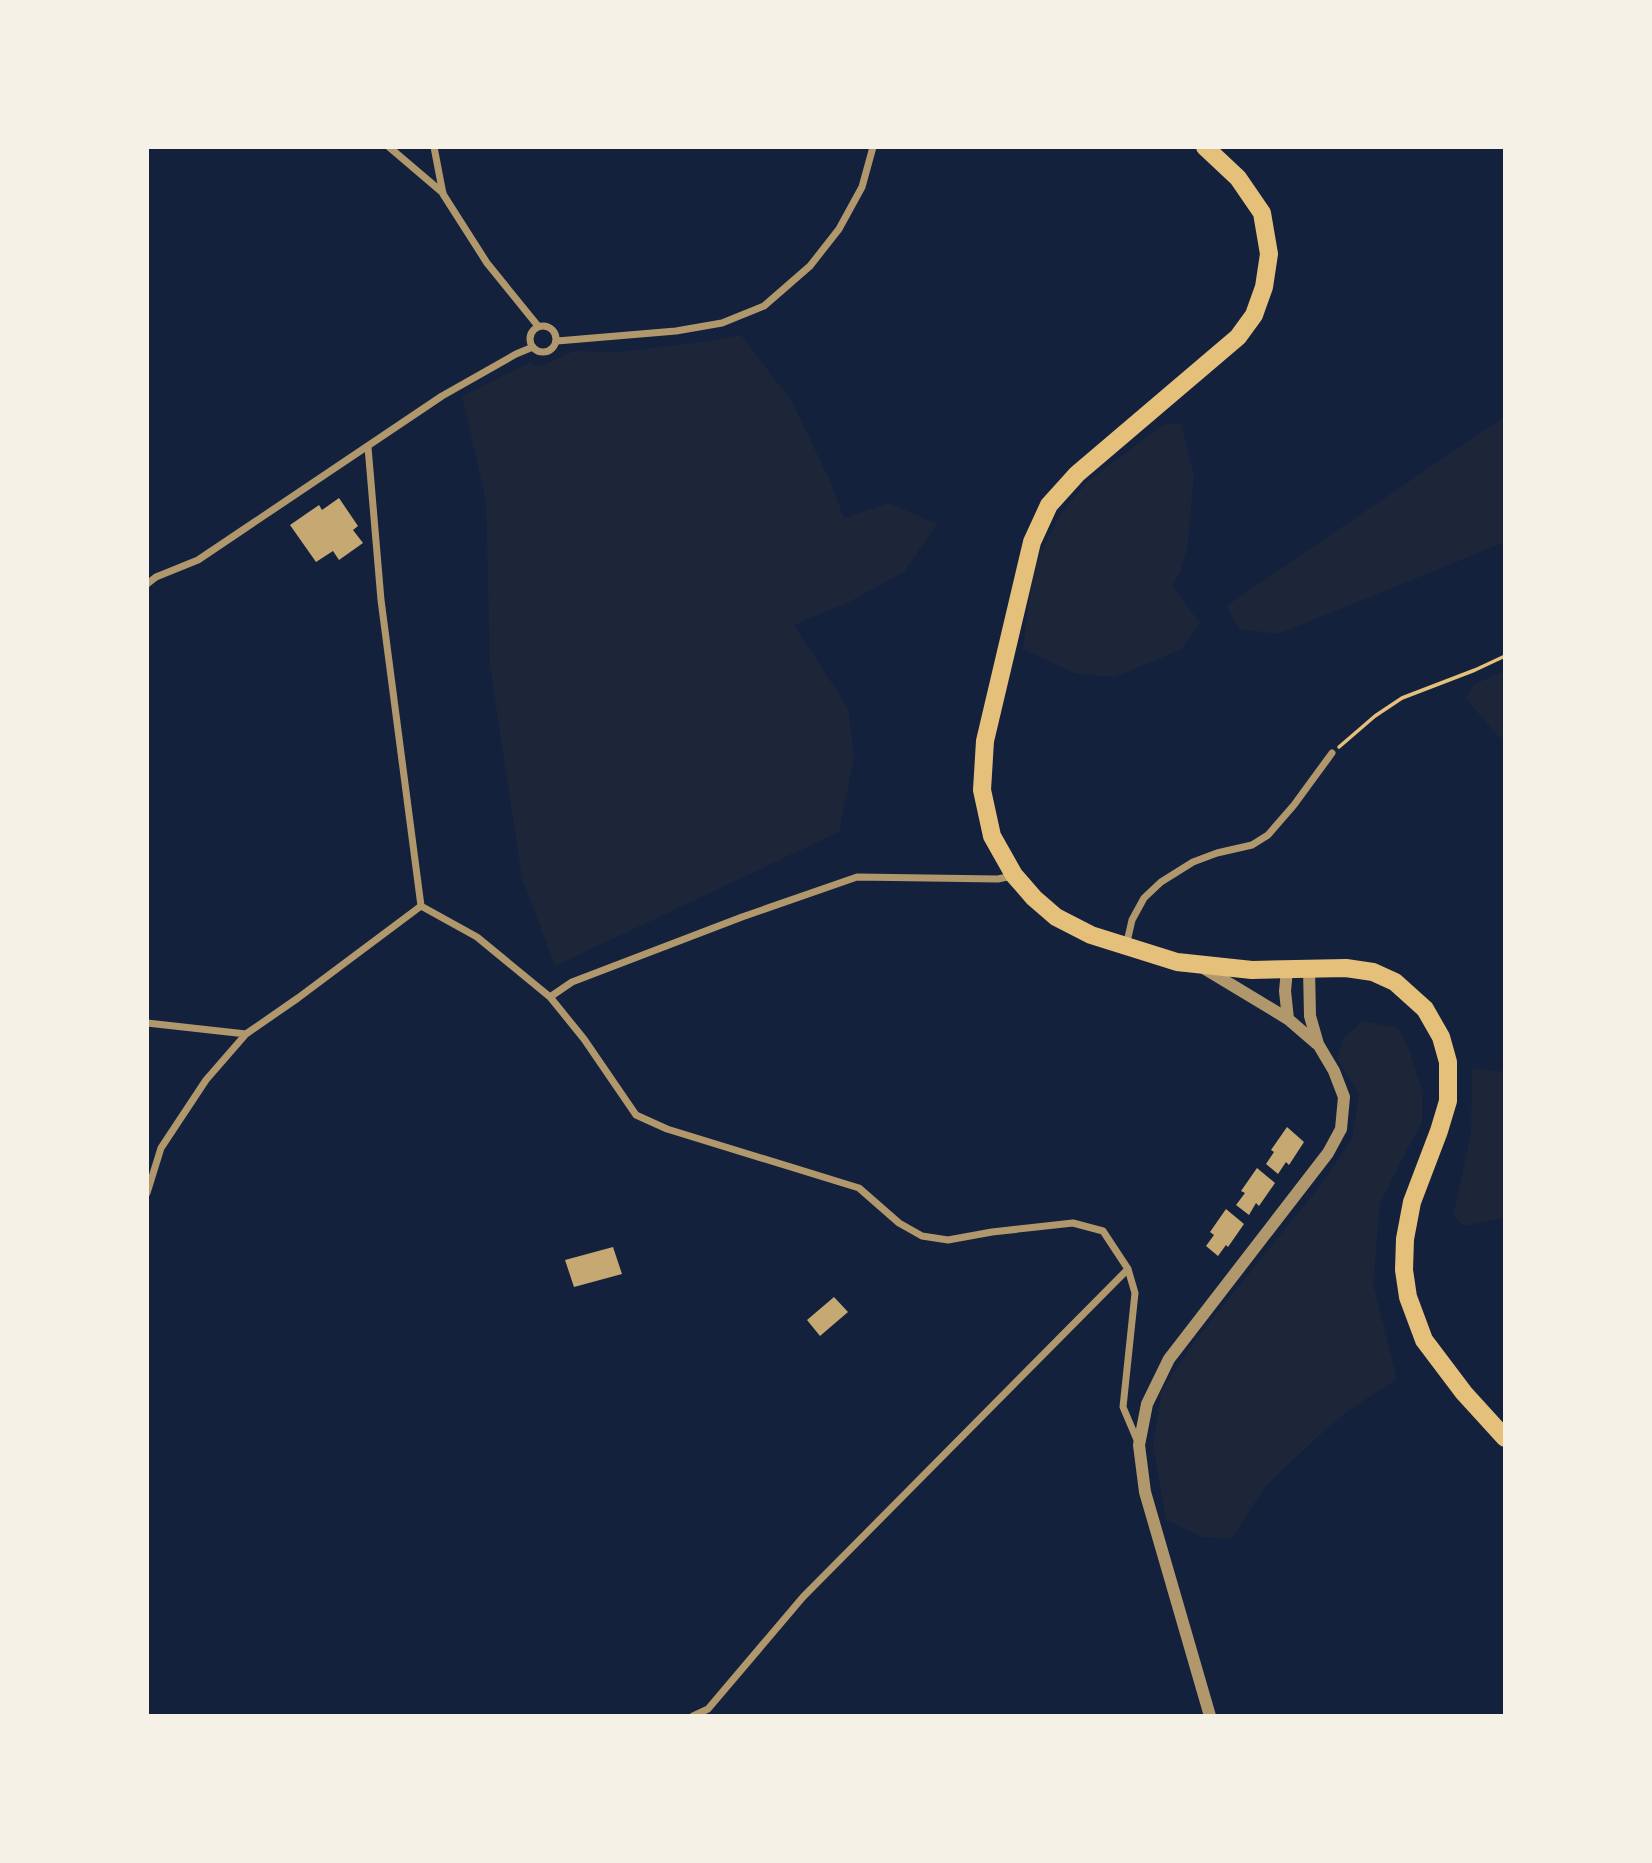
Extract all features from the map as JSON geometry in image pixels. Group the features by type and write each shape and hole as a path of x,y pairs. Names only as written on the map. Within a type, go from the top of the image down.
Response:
{"main road":[{"path":"1205,147 1238,178 1262,214 1269,254 1264,287 1254,314 1238,337 1077,474 1049,505 1032,542 985,741 982,790 992,836 1014,875 1034,898 1056,917 1091,935 1177,962 1199,965 1252,970 1346,968 1373,972 1395,982 1425,1009 1441,1037 1448,1062 1448,1101 1412,1202 1405,1239 1404,1270 1408,1297 1424,1340 1464,1393 1505,1438"}],"street":[{"path":"389,147 443,194 488,263 538,326"},
{"path":"434,147 443,194"},
{"path":"557,341 676,331 722,323 764,306 810,266 839,229 862,187 873,147"},
{"path":"538,326 548,326 557,341 552,350 538,352 530,339 538,326"},
{"path":"147,578 198,560 442,396 533,347"},
{"path":"368,447 381,600 421,906"},
{"path":"147,584 156,577"},
{"path":"1126,946 1132,920 1144,898 1193,862 1252,845 1268,835 1332,753"},
{"path":"550,998 572,982 741,917 857,877 998,879 1014,875"},
{"path":"421,906 477,937 550,998 584,1039 636,1115 667,1129 859,1188 899,1223 922,1236 948,1240 1073,1223 1103,1231 1128,1269 1135,1293 1123,1407 1139,1445 1145,1492 1210,1716"},
{"path":"147,1193 162,1148 206,1080 246,1034 421,906"},
{"path":"1199,965 1288,1019 1318,1044"},
{"path":"1139,1445 1147,1404 1169,1359 1328,1153 1341,1129 1344,1097 1334,1071 1318,1044 1310,1017 1309,968"},
{"path":"1287,970 1285,991 1288,1019"},
{"path":"147,1023 246,1034"},
{"path":"693,1716 708,1709 803,1597 1128,1269"}],"path":[{"path":"1332,753 1354,733 1402,698 1505,656"}],"shaded area":[{"path":"741,335 793,403 830,481 844,518 889,503 937,524 904,572 849,602 794,625 848,708 854,757 839,832 555,966 522,878 490,666 486,501 462,396 529,363 539,367 574,351 621,352"},
{"path":"1505,416 1505,542 1278,634 1240,629 1226,606"},
{"path":"1166,423 1181,424 1194,476 1187,549 1181,570 1172,586 1200,623 1182,649 1115,677 1076,674 1023,649 1030,592 1038,559 1061,513 1088,481"},
{"path":"1505,670 1505,739 1498,736 1465,698 1475,684"},
{"path":"1362,1021 1398,1028 1410,1052 1422,1091 1422,1123 1380,1204 1373,1284 1397,1379 1349,1410 1265,1487 1231,1539 1203,1537 1166,1520 1153,1444 1161,1392 1193,1343 1323,1182 1352,1139 1359,1094 1337,1059 1343,1039"},
{"path":"1472,1068 1505,1072 1505,1217 1464,1226 1453,1216 1471,1135"}],"building":[{"path":"339,498 358,526 353,530 363,543 339,560 333,551 316,562 290,525 319,505 322,510"},
{"path":"1287,1127 1304,1142 1289,1165 1286,1162 1278,1174 1266,1164 1274,1152 1271,1150"},
{"path":"1257,1168 1275,1183 1259,1206 1256,1203 1249,1215 1236,1205 1245,1193 1241,1191"},
{"path":"1226,1209 1244,1224 1218,1256 1206,1246 1214,1235 1210,1232"},
{"path":"613,1247 622,1274 574,1287 565,1260"},
{"path":"834,1297 848,1312 820,1336 807,1320"}]}
